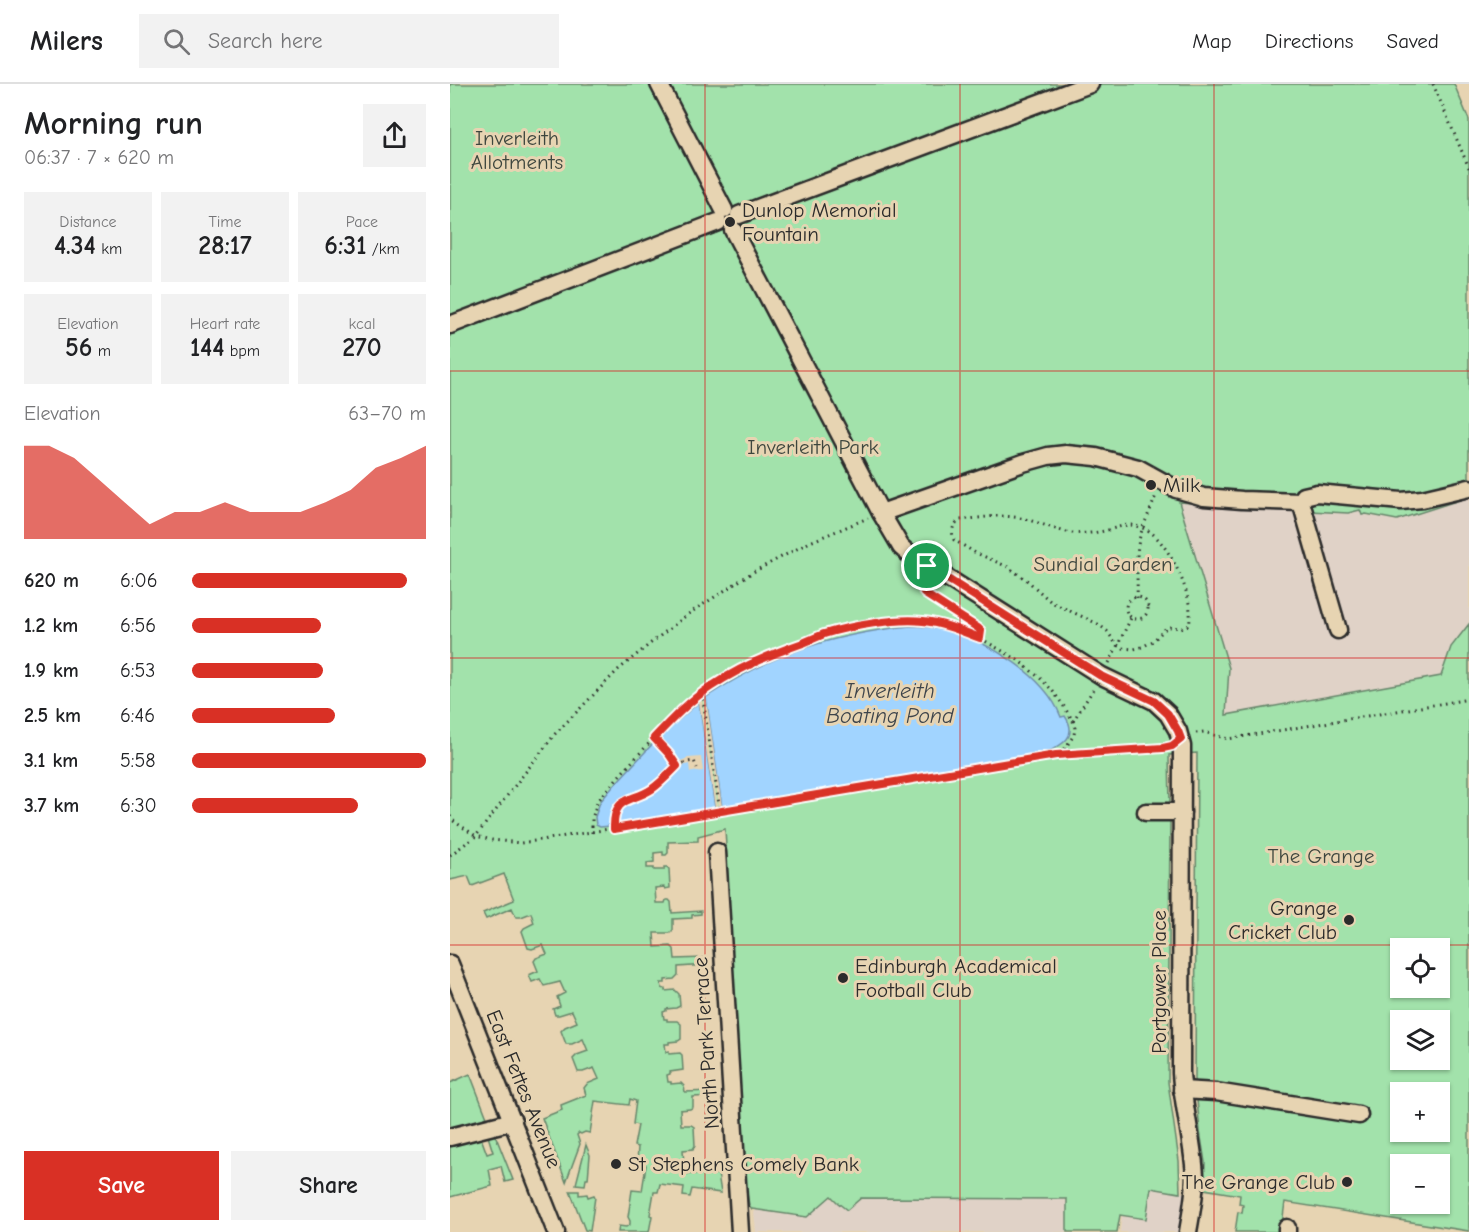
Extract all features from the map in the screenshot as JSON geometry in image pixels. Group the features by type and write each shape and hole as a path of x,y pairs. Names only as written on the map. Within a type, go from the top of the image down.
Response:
{"street":[{"path":"659,84 881,513 901,546 927,566 1101,676 1154,701 1168,714 1180,735"},
{"path":"450,325 1090,84"},
{"path":"881,513 1023,463 1066,454 1096,457 1138,468 1161,481 1204,497 1301,502"},
{"path":"1338,630 1301,502 1304,496 1317,493 1401,501 1422,500 1469,488"},
{"name":"Portgower Place","path":"1180,735 1182,1090 1195,1176 1188,1232"},
{"path":"1146,812 1182,812"},
{"name":"North Park Terrace","path":"717,852 740,1232"},
{"name":"East Fettes Avenue","path":"450,964 556,1232"},
{"path":"1182,1090 1216,1092 1359,1115"},
{"path":"450,1137 513,1121"}],"path":[{"path":"1433,84 1469,168"},
{"path":"1137,598 1138,543 1161,481"},
{"path":"450,855 476,836 555,734 618,670 651,643 703,604 753,572 810,542 881,513"},
{"path":"996,516 1028,519 1070,532 1096,532 1126,525 1143,528 1151,532 1179,571 1190,623 1182,628 1166,628 1153,641 1142,647 1128,649 1118,646 1098,624 1052,602 1008,567 957,543 953,536 953,528 960,520 996,516"},
{"path":"927,566 921,580 925,594 978,628 981,631 980,638"},
{"path":"1137,598 1145,600 1148,611 1143,618 1135,619 1131,618 1127,612 1127,606 1131,600 1137,598"},
{"path":"1118,646 1131,618"},
{"path":"591,833 597,802 654,738 702,693 722,679 761,659 823,635 877,623 915,620 948,626 980,638 1018,660 1041,679 1074,721 1074,735 1065,750 1056,755"},
{"path":"1074,721 1101,676"},
{"path":"702,693 720,811"},
{"path":"450,816 452,820 476,836 521,843 1056,755 1152,750 1172,746 1180,735 1204,732 1228,739 1469,699"},
{"path":"654,738 677,766"},
{"path":"614,829 614,816 621,804 653,788 677,766 694,760 697,768"}],"shaded area":[{"path":"1469,497 1469,624 1451,647 1441,676 1226,715 1229,668 1179,501 1291,510 1351,512 1361,510 1367,515 1397,520"},
{"path":"1151,1188 1186,1193 1179,1232 1120,1232 1122,1216 1146,1219"},
{"path":"830,1197 847,1210 861,1198 1067,1199 1067,1232 756,1232 754,1210 807,1217"}],"green space":[{"name":"Inverleith Park","path":"450,84 1454,84 1469,120 1469,497 1397,520 1362,515 1360,510 1348,513 1179,502 1229,668 1226,715 1441,676 1451,647 1469,624 1469,1231 1285,1202 1281,1232 1235,1232 1238,1212 1242,1213 1243,1205 1239,1204 1240,1195 1204,1189 1205,1162 1195,1079 1197,753 1169,755 1170,804 1162,804 1162,821 1170,821 1168,1082 1179,1161 1180,1193 1151,1188 1146,1219 1120,1215 1117,1232 1067,1232 1067,1199 861,1198 847,1210 831,1196 807,1217 752,1209 749,1205 745,1182 725,829 698,836 698,841 668,842 666,855 663,855 663,852 654,853 654,862 647,863 647,868 654,868 654,870 664,870 664,867 669,869 670,888 655,888 656,903 665,903 669,900 672,913 701,911 701,914 692,915 692,918 673,919 673,930 670,933 654,933 655,947 671,946 674,949 675,959 705,958 706,965 678,967 678,975 674,979 661,983 665,991 675,990 679,994 680,1006 666,1009 663,1012 664,1019 667,1021 677,1021 681,1024 681,1039 665,1044 666,1052 669,1051 669,1054 680,1053 682,1055 683,1070 670,1072 667,1075 668,1082 681,1083 685,1092 713,1091 713,1096 693,1097 693,1107 680,1110 681,1125 694,1127 695,1146 693,1149 683,1150 684,1164 687,1165 688,1174 718,1174 721,1193 692,1189 690,1197 683,1196 684,1187 660,1184 658,1192 654,1192 649,1232 618,1232 619,1226 626,1227 630,1224 628,1217 632,1190 642,1191 646,1165 637,1163 638,1147 634,1146 638,1125 633,1124 636,1101 630,1099 629,1105 595,1101 590,1133 577,1135 580,1144 566,1182 542,1118 562,1110 561,1105 586,1095 584,1088 587,1084 599,1079 594,1068 578,1072 573,1059 588,1051 583,1039 566,1044 561,1031 577,1022 572,1011 555,1015 553,1009 560,1006 557,997 565,993 560,982 544,986 540,979 532,982 529,975 538,971 534,961 536,958 547,954 543,945 528,948 522,931 534,923 531,913 516,917 512,908 486,919 483,913 514,900 504,874 472,886 468,876 450,880"},
{"path":"470,1074 489,1123 450,1131 450,1083"},
{"path":"494,1135 513,1180 505,1182 501,1166 489,1169 492,1186 450,1197 450,1145 481,1138 487,1154 493,1152 488,1136"},
{"path":"586,1145 590,1155 588,1179 585,1185 576,1184"},
{"path":"570,1191 579,1191 579,1195 587,1194 588,1197 594,1195 595,1197 590,1231 585,1230"}],"water":[{"name":"Inverleith Boating Pond","path":"910,626 946,630 997,651 1029,674 1042,687 1061,717 1065,716 1069,723 1069,735 1062,744 1044,754 722,807 706,697 755,669 803,648 854,635"},
{"path":"699,702 715,808 621,825 600,827 596,825 595,817 600,802 660,736"}],"pier":[{"path":"706,697 722,807 719,807 703,699"},
{"path":"702,700 718,808 715,808 699,702"},
{"path":"659,738 678,762 701,757 703,771 690,772 689,764 679,767 654,791 623,807 617,816 617,825 610,826 611,813 619,802 651,786 674,764 655,742"}],"place":[{"name":"Dunlop Memorial Fountain","path":"730,222"},
{"name":"Milk","path":"1151,485"},
{"name":"Grange Cricket Club","path":"1349,920"},
{"name":"Edinburgh Academical Football Club","path":"843,978"},
{"name":"St Stephens Comely Bank","path":"616,1164"},
{"name":"The Grange Club","path":"1347,1182"}],"route":[{"path":"927,566 1101,676 1163,707 1181,739 1172,746 1152,750 1056,755 614,829 614,816 621,804 653,788 677,766 654,738 702,693 748,665 834,631 877,623 926,621 948,626 980,638 981,631 978,628 925,594 921,580 927,566"}],"park label":[{"name":"Inverleith Allotments","path":"517,150"},
{"name":"Sundial Garden","path":"1103,564"},
{"name":"The Grange","path":"1321,856"}]}
